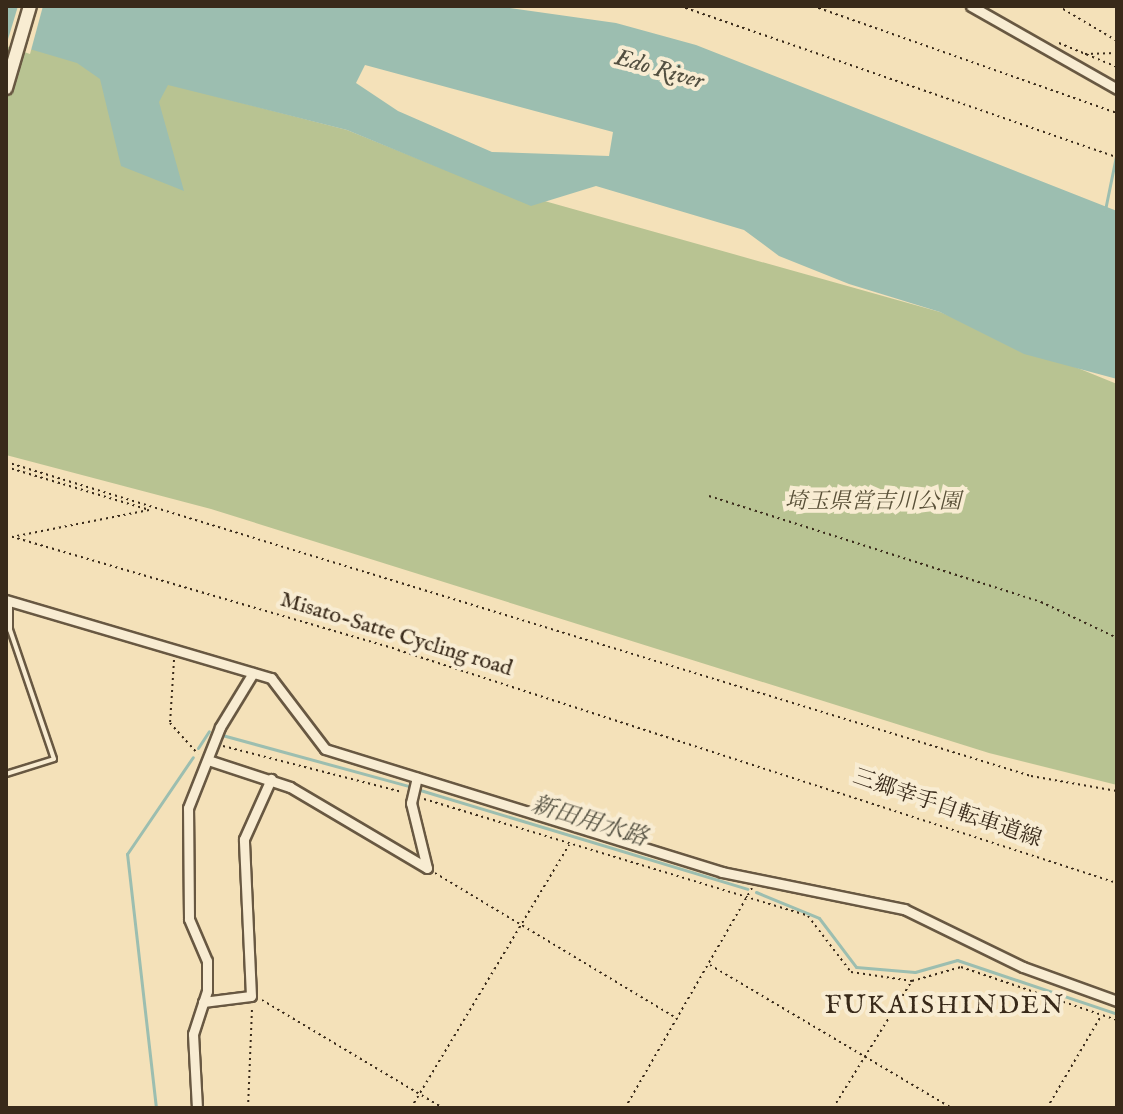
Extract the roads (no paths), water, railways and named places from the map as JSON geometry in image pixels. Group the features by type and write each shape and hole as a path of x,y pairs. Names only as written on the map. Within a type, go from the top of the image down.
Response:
{"main road":[{"path":"6,88 30,6"}],"street":[{"path":"971,6 1117,89"},
{"path":"8,600 253,673 283,685 317,745 754,881 904,909 1010,962 1117,1001"},
{"path":"197,1108 192,1053 203,1002 207,961 189,919 187,816 214,744 253,673"},
{"path":"208,760 271,779 427,868 412,795 417,778"},
{"path":"203,1002 251,996 244,839 271,779"}],"lane":[{"path":"6,774 54,759 10,630 8,600"}],"water":[{"name":"Edo River","path":"6,6 495,6 616,23 696,45 1117,211 1117,379 1024,354 940,312 849,284 779,256 744,230 596,186 531,206 347,130 168,85 159,102 184,191 121,166 100,79 77,63 6,42","holes":["365,65 613,132 609,156 492,152 398,111 356,83"]}],"waterway":[{"path":"1105,210 1117,151"},
{"path":"198,748 209,731"},
{"name":"新田用水路","path":"222,735 408,786"},
{"path":"156,1108 127,854 193,757"},
{"name":"新田用水路","path":"420,790 747,889"},
{"name":"新田用水路","path":"756,892 819,918 856,967 915,972 957,960 1117,1014"}],"district":[{"name":"FUKAISHINDEN","path":"945,1006"}],"park label":[{"name":"埼玉県営吉川公園","path":"873,503"}]}
